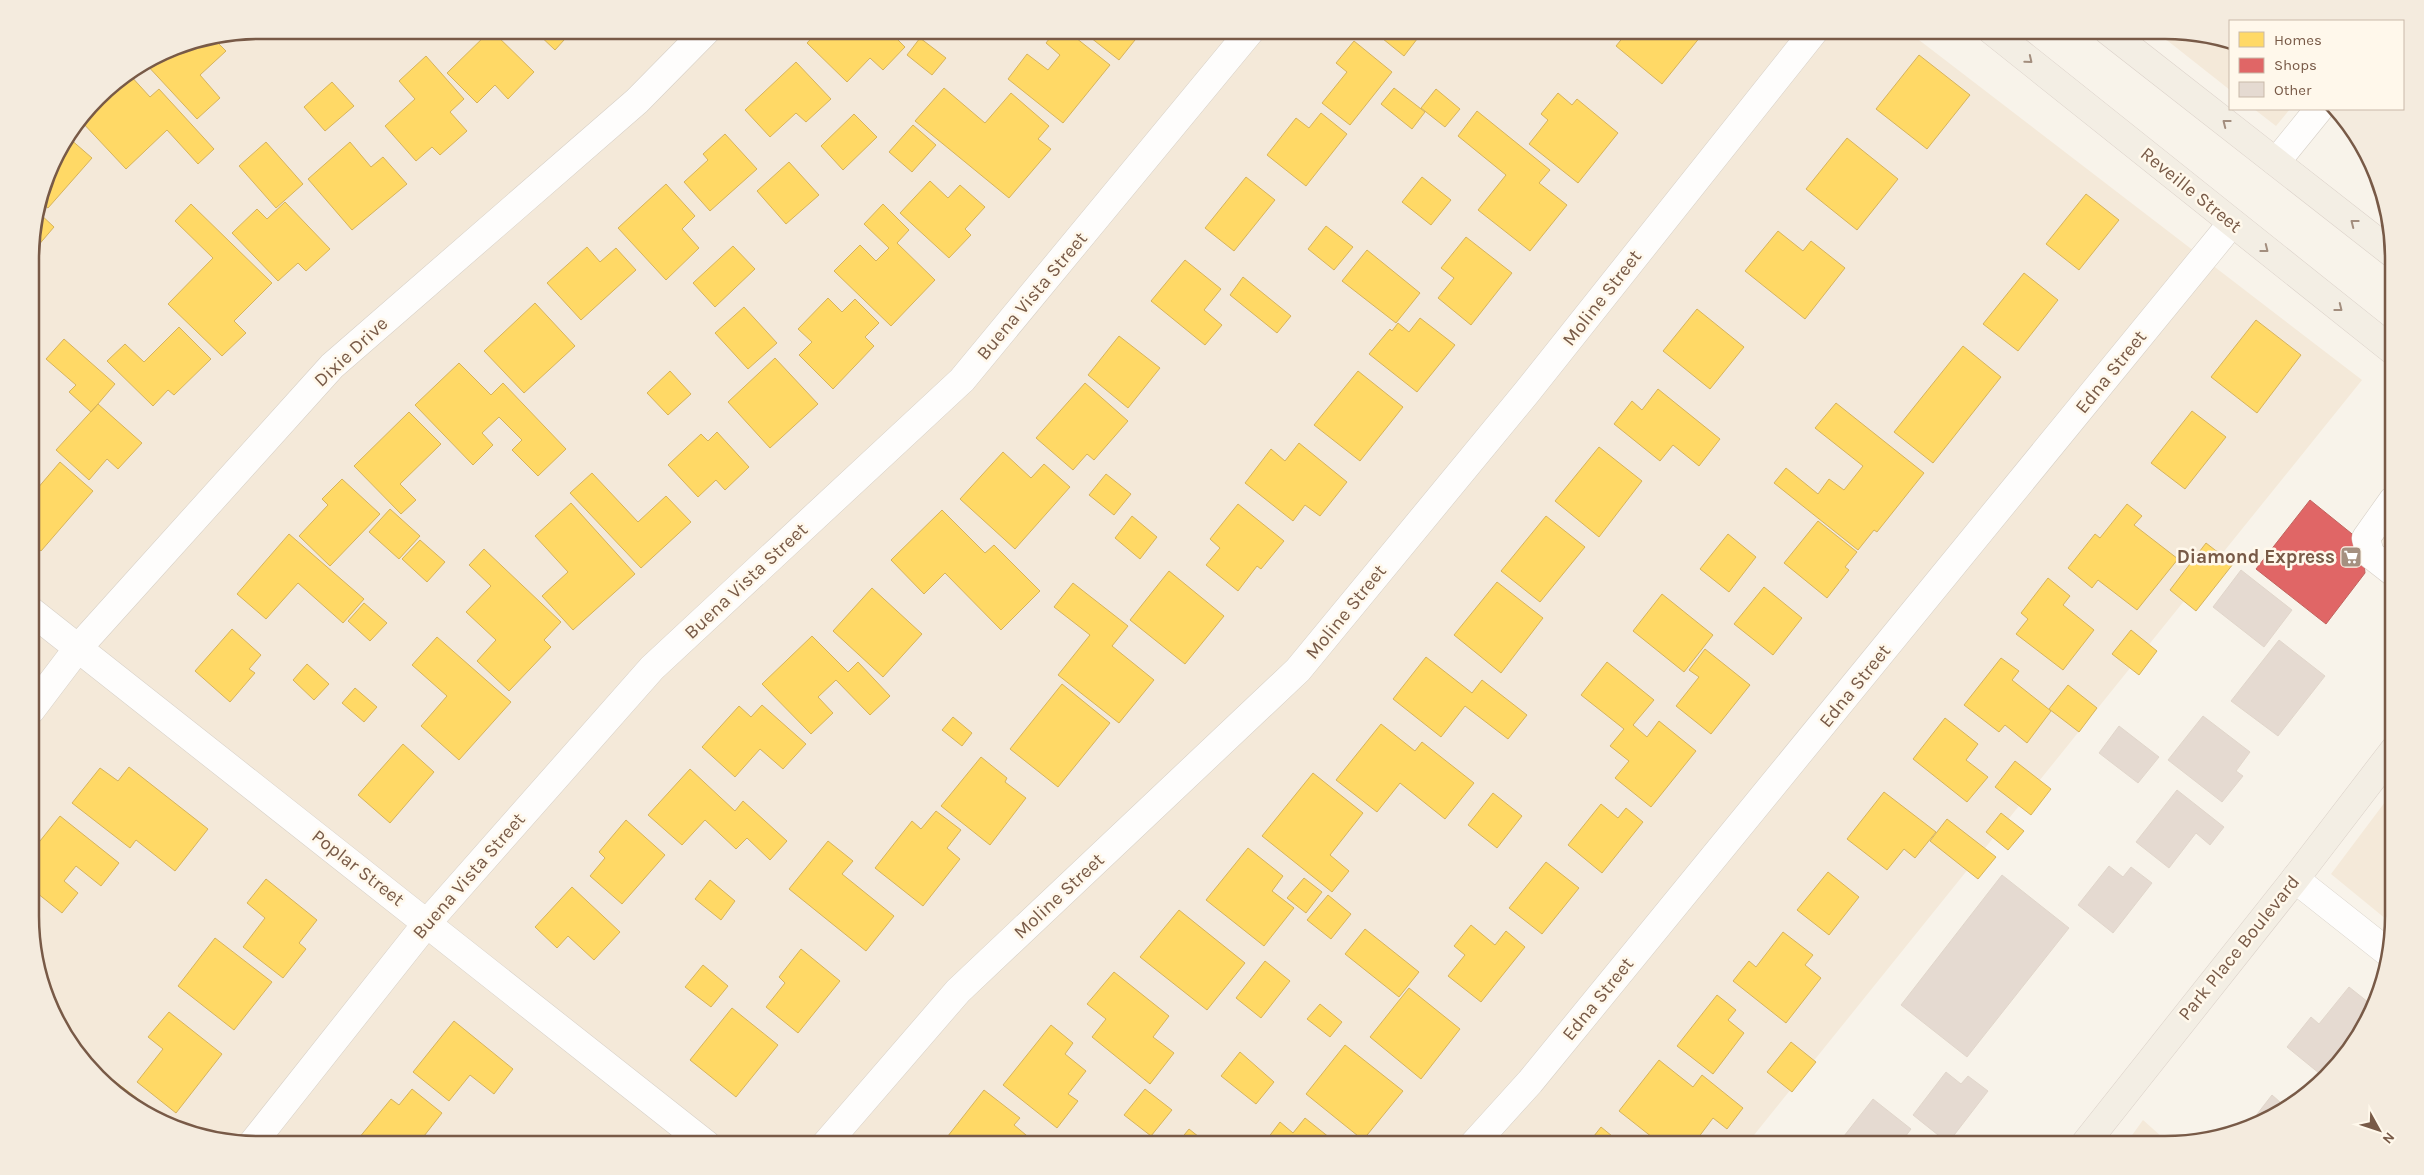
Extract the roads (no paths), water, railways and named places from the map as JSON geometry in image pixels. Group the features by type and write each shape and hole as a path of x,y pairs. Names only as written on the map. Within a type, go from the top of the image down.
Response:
{"main road":[{"name":"Reveille Street","path":"2002,39 2385,344"},
{"path":"2119,39 2385,248"},
{"name":"Park Place Boulevard","path":"2090,1136 2295,879 2385,762"}],"street":[{"name":"Dixie Drive","path":"39,701 78,648 332,366 637,101 698,39"},
{"name":"Buena Vista Street","path":"258,1136 427,923 652,668 962,380 1244,39"},
{"name":"Moline Street","path":"832,1136 958,991 1298,670 1527,392 1808,39"},
{"path":"2276,162 2318,110"},
{"name":"Edna Street","path":"1481,1136 1530,1082 2232,223"},
{"path":"2385,511 2366,538 2370,554 2385,566"},
{"name":"Poplar Street","path":"39,617 696,1136"},
{"path":"2295,879 2383,948"}],"place":[{"name":"Diamond Express","path":"2351,557"}]}
